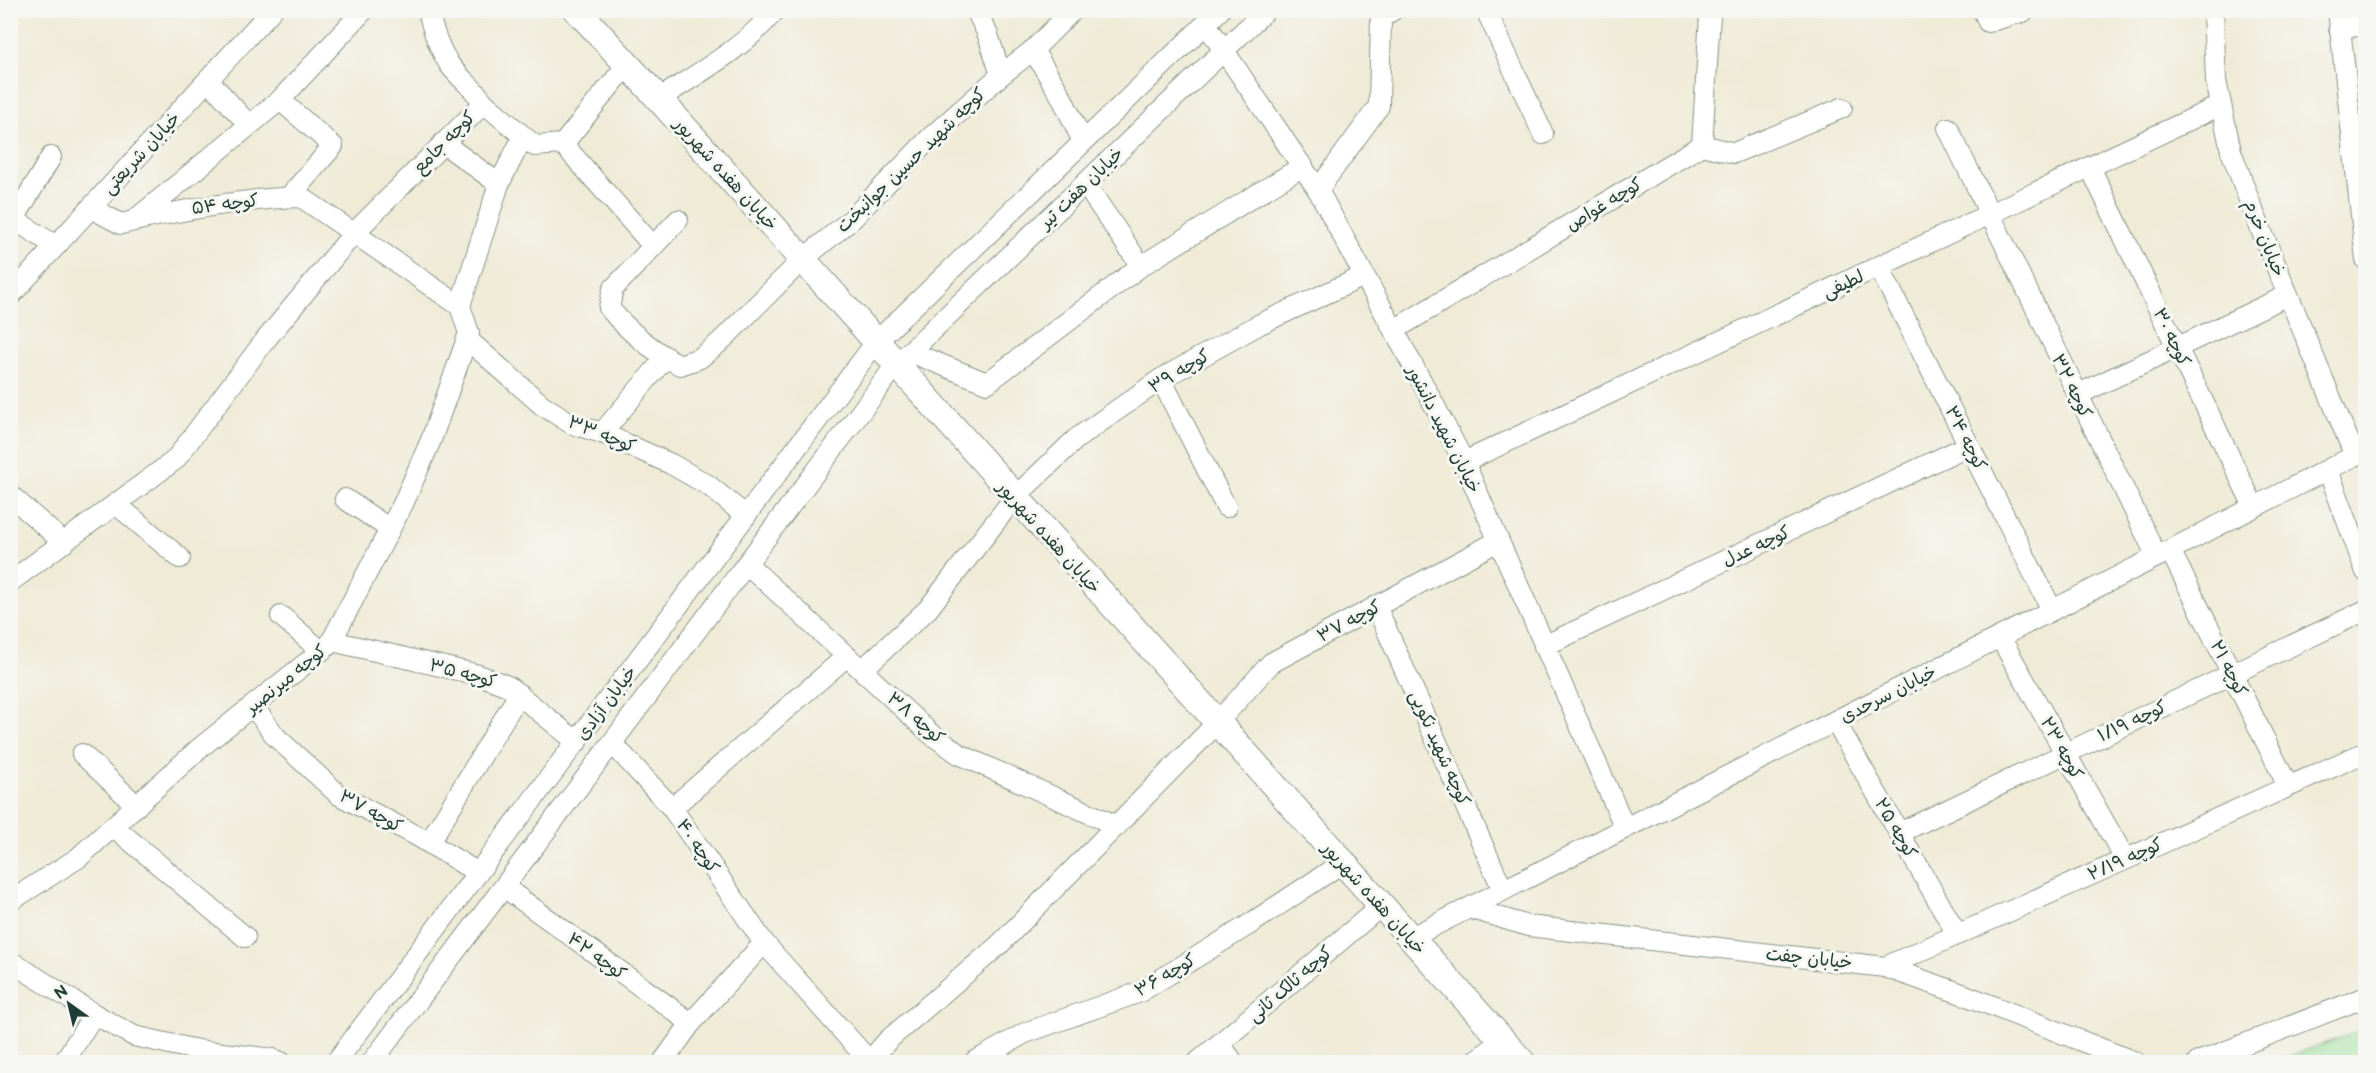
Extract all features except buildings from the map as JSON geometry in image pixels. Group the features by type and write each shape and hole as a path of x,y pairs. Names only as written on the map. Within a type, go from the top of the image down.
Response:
{"main road":[{"name":"خیابان هفده شهریور","path":"577,10 876,342 903,358 1014,498 1522,1062"}],"street":[{"name":"خیابان شریعتی","path":"10,296 272,10"},
{"path":"134,221 280,100 364,10"},
{"name":"کوچه جامع","path":"10,582 175,460 262,343 353,234 483,103 476,91 450,64 431,27 428,10"},
{"path":"659,99 735,48 767,21 775,10"},
{"path":"975,10 988,35 1002,75"},
{"name":"کوچه شهید حسین جوانبخت","path":"666,357 680,365 700,358 757,307 802,260 852,219 930,137 1033,50 1073,10"},
{"name":"خیابان هفت تیر","path":"903,358 1266,10"},
{"path":"1318,190 1379,106 1382,18 1393,10"},
{"path":"1486,10 1543,135"},
{"path":"1983,10 1988,22 2023,12"},
{"name":"خیابان خرم","path":"2213,10 2216,81 2231,151 2288,295 2360,453"},
{"path":"1710,12 1702,145 1734,153 1842,108"},
{"name":"خیابان هفت تیر","path":"876,342 1213,17"},
{"name":"خیابان شهید دانشور","path":"1213,17 1224,50 1318,190 1464,462 1625,828"},
{"path":"2366,25 2338,19 2360,164 2366,260"},
{"path":"1033,50 1061,96 1083,142"},
{"path":"483,103 535,146 563,144 627,64"},
{"path":"208,80 249,125"},
{"path":"280,100 333,146 289,197"},
{"name":"لطیفی","path":"1464,462 2221,105"},
{"name":"کوچه ۳۲","path":"1948,128 2077,395 2163,554"},
{"path":"467,339 469,333 460,306 499,184 523,137"},
{"path":"443,143 499,184"},
{"path":"563,144 653,246"},
{"name":"کوچه غواص","path":"1394,330 1702,145"},
{"path":"51,157 12,218 56,246"},
{"path":"903,358 987,383 1141,266 1303,166"},
{"name":"کوچه ۳۰","path":"2090,167 2254,507"},
{"path":"1085,184 1141,266"},
{"name":"کوچه ۵۴","path":"91,208 121,224 179,210 301,197 460,306"},
{"path":"602,433 666,357 623,325 609,308 613,289 678,220"},
{"name":"کوچه ۳۴","path":"1879,267 2052,610"},
{"name":"کوچه ۳۹","path":"1014,498 1076,440 1161,379 1260,324 1364,276"},
{"path":"944,277 965,299"},
{"path":"2077,395 2288,295"},
{"name":"کوچه ۳۳","path":"467,339 542,405 572,424 602,433 671,464 708,485 746,516"},
{"name":"کوچه میرنصیر","path":"10,901 78,858 201,747 326,646 390,529 431,440 467,339"},
{"name":"خیابان آزادی","path":"336,1062 876,342"},
{"name":"خیابان آزادی","path":"375,1058 903,358"},
{"path":"1161,379 1226,507"},
{"path":"824,412 848,429"},
{"name":"کوچه عدل","path":"1544,646 1969,445"},
{"name":"خیابان سرحدی","path":"1410,938 2360,453"},
{"path":"2328,470 2366,572"},
{"path":"10,495 64,543"},
{"path":"862,670 928,609 1014,498"},
{"path":"345,499 390,529"},
{"path":"116,504 180,558"},
{"name":"کوچه ۳۷","path":"1217,723 1271,663 1498,541"},
{"name":"کوچه ۲۱","path":"2163,554 2232,674 2288,786"},
{"name":"کوچه ۳۸","path":"747,564 931,734 959,754 1117,826"},
{"name":"کوچه شهید نکویی","path":"1376,606 1503,890"},
{"name":"کوچه ۱/۱۹","path":"1899,833 2366,610"},
{"path":"281,616 326,646"},
{"name":"کوچه ۲۳","path":"2000,637 2125,859"},
{"name":"کوچه ۳۵","path":"326,646 479,675 508,686 577,742"},
{"name":"کوچه ۴۰","path":"847,656 672,808 764,943 869,1062"},
{"path":"429,843 519,694"},
{"name":"کوچه ۳۷","path":"253,706 276,737 339,795 429,843 478,873"},
{"name":"کوچه ۲۵","path":"1835,721 1957,934"},
{"path":"869,1062 888,1040 999,945 1217,723"},
{"path":"612,743 672,808"},
{"name":"کوچه ۲/۱۹","path":"1885,967 2366,752"},
{"path":"82,754 137,806"},
{"path":"545,783 570,800"},
{"path":"114,827 245,937"},
{"name":"کوچه ۳۶","path":"974,1062 1025,1033 1140,992 1250,924 1342,863"},
{"name":"کوچه ۴۲","path":"504,887 691,1023"},
{"name":"کوچه ثالک ثانی","path":"1198,1062 1381,906"},
{"name":"خیابان چفت","path":"1469,908 1528,926 1885,967 1976,999 2135,1062"},
{"path":"663,1062 691,1023 764,943"},
{"path":"10,961 94,1014 134,1036 195,1056 273,1059 281,1062"},
{"path":"2198,1062 2366,997"},
{"path":"64,1062 94,1014"},
{"path":"356,1035 360,1049 375,1058"},
{"path":"1473,1062 1503,1041"},
{"path":"1220,1044 1233,1062"}],"green space":[{"path":"2365,1029 2365,1062 2273,1062"}]}
